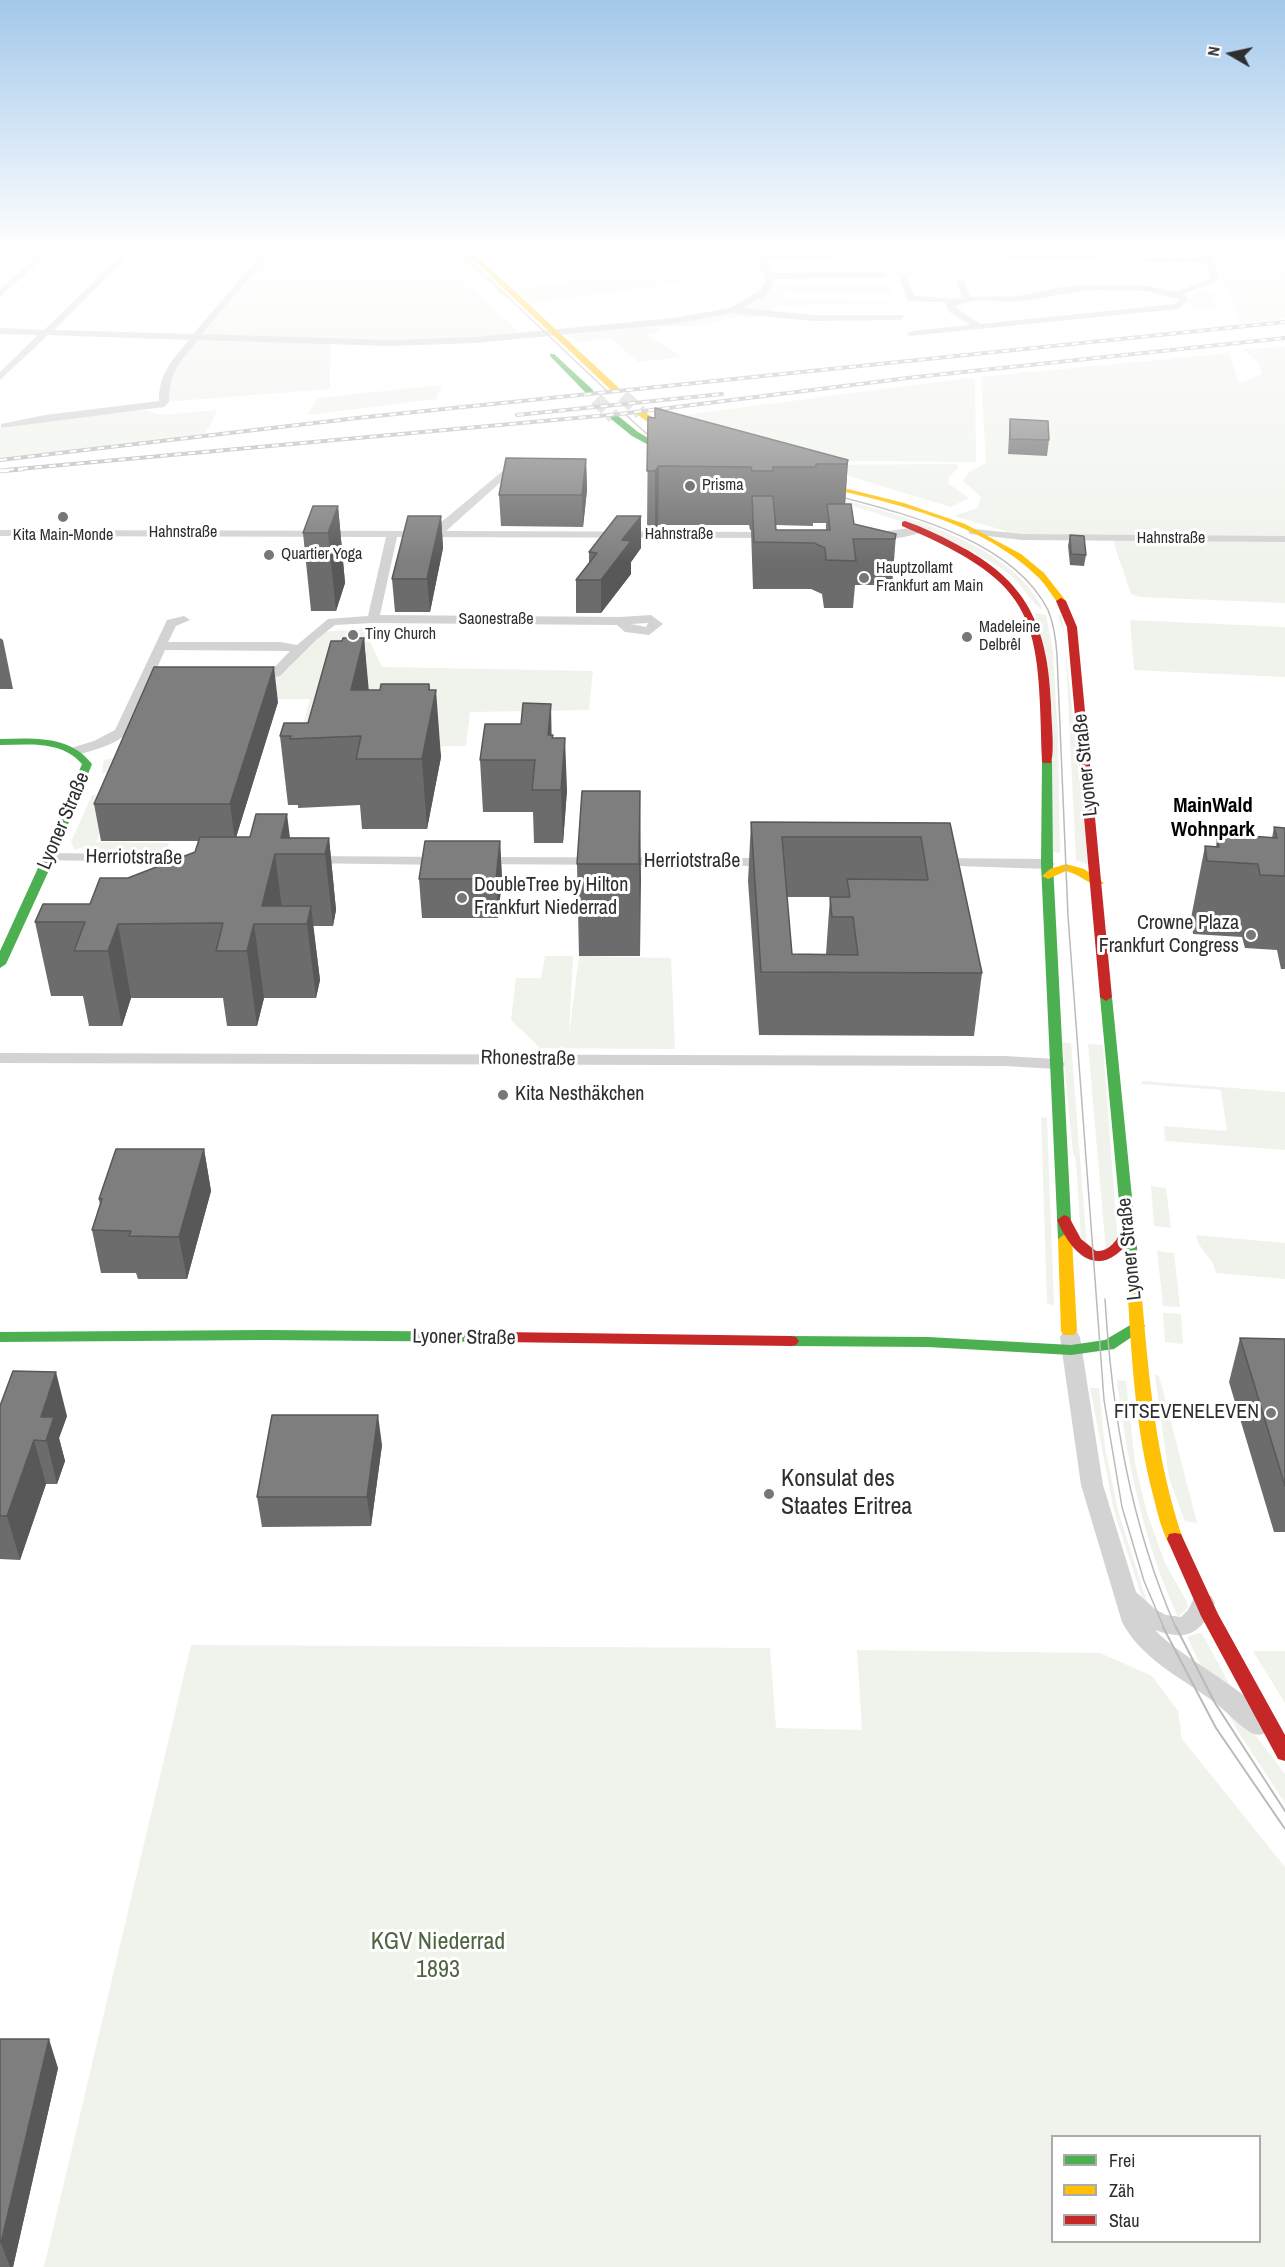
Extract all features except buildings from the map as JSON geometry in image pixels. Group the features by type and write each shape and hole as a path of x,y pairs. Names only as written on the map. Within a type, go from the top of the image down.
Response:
{"main road":[{"path":"549,353 591,393"},
{"path":"575,353 617,391"},
{"path":"641,413 667,434 692,446"},
{"path":"614,417 642,438 683,459"},
{"name":"Lyoner Straße","path":"0,1337 265,1335 928,1342 1066,1337 1093,1348 1117,1341 1137,1326 1098,883 1072,627 1062,602 1025,562 1002,546 974,532 929,514 793,476"},
{"path":"833,500 843,495 866,496"},
{"name":"Lyoner Straße","path":"895,521 975,557 1002,577 1021,601 1034,624 1042,660 1048,784 1047,870 1066,1337"},
{"path":"1021,601 1044,612 1061,610 1062,602"},
{"name":"Lyoner Straße","path":"0,742 43,743 76,751 85,757 87,764 49,857 0,964"},
{"path":"1047,870 1065,868 1085,873 1098,883"},
{"path":"1062,1213 1076,1245 1093,1256 1111,1255 1119,1249 1128,1233"},
{"path":"1137,1326 1140,1369 1162,1502 1188,1571 1203,1603 1279,1745"},
{"name":"Lyoner Straße","path":"928,1342 1002,1332"},
{"path":"1066,1337 1099,1334 1117,1341 1131,1355 1140,1369"}],"street":[{"path":"0,377 5,368 22,353"},
{"path":"5,426 45,418 160,405 164,402 164,383 170,370 183,353"},
{"path":"439,534 443,526 517,462"},
{"path":"856,536 890,536 919,530"},
{"name":"Hahnstraße","path":"974,532 1015,537 1285,539"},
{"name":"Hahnstraße","path":"0,533 790,536"},
{"path":"373,619 392,534"},
{"name":"Hahnstraße","path":"1025,562 1023,552 1029,545 1057,537"},
{"name":"Saonestraße","path":"274,673 313,636 332,622 373,619 620,621"},
{"path":"76,751 99,744 121,732 171,623 184,620"},
{"path":"160,646 280,646 301,649"},
{"name":"Herriotstraße","path":"49,857 212,859"},
{"name":"Herriotstraße","path":"294,860 786,862"},
{"path":"913,862 1047,870"},
{"name":"Rhonestraße","path":"0,1058 1005,1061 1056,1064"},
{"path":"1066,1337 1092,1485 1122,1590 1134,1622 1149,1641 1238,1706 1279,1745"},
{"path":"1122,1590 1144,1614 1166,1626 1175,1627 1194,1621 1200,1615 1203,1603"}],"green space":[{"path":"183,353 330,353 330,389 164,402 170,370"},
{"path":"627,353 676,353 683,357 638,362"},
{"path":"1229,353 1239,383 1262,374 1258,362 1247,353 1285,353 1285,603 1140,597 1131,594 1111,535 1008,534 1006,531 954,516 977,508 981,497 963,481 969,472 986,463 981,377"},
{"path":"968,378 975,379 976,462 758,460 661,418"},
{"path":"442,385 436,399 307,415 318,398"},
{"path":"147,410 160,415 217,410 209,428 202,435 0,458 0,429 48,420"},
{"path":"958,464 958,468 949,477 949,484 969,498 951,507 812,465"},
{"path":"841,499 925,524 983,550 1008,567 1028,587 1043,610 1007,572 982,557 924,530 843,503"},
{"path":"1035,613 1046,615 1053,651 1058,738 1060,853 1053,852"},
{"path":"1058,615 1062,615 1064,634"},
{"path":"1130,620 1285,627 1285,677 1134,670"},
{"path":"364,629 382,667 593,671 589,710 470,712 466,746 387,747 330,792 285,791 310,699 242,699 125,773 102,773 104,760 124,756 289,668 318,632"},
{"path":"1066,648 1089,865 1076,860"},
{"path":"117,794 96,842 169,843 167,850 98,850 88,845 75,850 71,842 92,795"},
{"path":"545,956 573,956 569,1036 579,956 671,958 675,1049 540,1048 511,1020 516,978 541,978"},
{"path":"1062,1042 1071,1043 1087,1248 1081,1240 1076,1161 1073,1153"},
{"path":"1088,1044 1103,1045 1118,1244 1106,1252"},
{"path":"1142,1081 1285,1092 1285,1150 1165,1141 1164,1126 1227,1131 1221,1090 1142,1084"},
{"path":"1041,1117 1047,1118 1054,1306 1047,1303"},
{"path":"1151,1186 1166,1188 1171,1228 1154,1226"},
{"path":"1196,1235 1285,1243 1285,1279 1216,1273"},
{"path":"1157,1251 1174,1253 1180,1307 1163,1306"},
{"path":"1163,1313 1181,1314 1183,1344 1165,1342"},
{"path":"1155,1375 1158,1375 1161,1383 1197,1523 1185,1521 1169,1478"},
{"path":"1117,1380 1126,1381 1135,1463 1147,1513 1165,1563 1187,1602 1188,1608 1178,1617 1155,1559 1138,1501"},
{"path":"1090,1388 1099,1388 1105,1447 1118,1511 1147,1602 1143,1601 1114,1511"},
{"path":"1202,1633 1234,1693 1206,1676 1187,1637"},
{"name":"KGV Niederrad 1893","path":"191,1645 770,1648 776,1728 862,1730 857,1650 1100,1653 1152,1676 1178,1711 1182,1739 1285,1867 1285,2267 44,2267"},
{"path":"1253,1651 1285,1651 1285,1703"},
{"path":"1224,1706 1254,1733 1285,1774 1285,1803 1239,1733"}],"tunnel":[{"path":"623,396 641,413"},
{"path":"596,399 614,417"}],"tram line":[{"path":"567,353 606,390"},
{"path":"626,415 647,434 661,442"},
{"path":"830,494 921,520 982,547 1009,564 1031,585 1048,610 1052,621 1057,655 1068,916 1104,1400 1122,1507 1144,1581 1164,1628"},
{"path":"1105,1299 1118,1426 1126,1467 1146,1548 1176,1628"},
{"path":"1163,1627 1216,1728 1285,1829"},
{"path":"1176,1627 1215,1703 1285,1811"}],"railway":[{"path":"0,460 357,418 987,353"},
{"path":"7,470 620,414 916,377 1145,353"},
{"path":"517,415 722,394"},
{"path":"0,471 23,469"}],"traffic: fast":[{"path":"552,355 590,392"},
{"path":"614,417 635,434 668,452"},
{"path":"0,742 60,745 80,755 87,764 49,857 0,964"},
{"path":"1047,761 1047,864 1065,1239"},
{"path":"1106,997 1135,1298"},
{"path":"791,1341 928,1342 1071,1350 1109,1345 1137,1326"},
{"path":"0,1337 265,1335 500,1337"}],"traffic: slow":[{"path":"576,353 616,390"},
{"path":"641,413 677,439"},
{"path":"811,481 901,504 963,526 991,539 1018,556 1041,575 1061,601"},
{"path":"1048,876 1060,868 1066,868 1080,871 1098,883"},
{"path":"1065,1239 1069,1331"},
{"path":"1135,1298 1146,1420 1157,1480 1175,1539"}],"traffic: jam":[{"path":"905,524 963,550 981,561 998,574 1025,605 1034,625 1042,658 1047,761"},
{"path":"1061,601 1072,627 1106,997"},
{"path":"1064,1220 1076,1243 1093,1255 1102,1256 1111,1253 1120,1246 1128,1233"},
{"path":"500,1337 791,1341"},
{"path":"1175,1539 1210,1616 1285,1753"}],"place":[{"name":"Prisma","path":"690,486"},
{"name":"Kita Main-Monde","path":"63,517"},
{"name":"Quartier Yoga","path":"269,555"},
{"name":"Hauptzollamt Frankfurt am Main","path":"864,578"},
{"name":"Tiny Church","path":"353,635"},
{"name":"Madeleine Delbrêl","path":"967,637"},
{"name":"DoubleTree by Hilton Frankfurt Niederrad","path":"462,898"},
{"name":"Crowne Plaza Frankfurt Congress","path":"1251,935"},
{"name":"Kita Nesthäkchen","path":"503,1095"},
{"name":"FITSEVENELEVEN","path":"1271,1413"},
{"name":"Konsulat des Staates Eritrea","path":"769,1494"}],"district":[{"name":"MainWald Wohnpark","path":"1213,818"}]}
